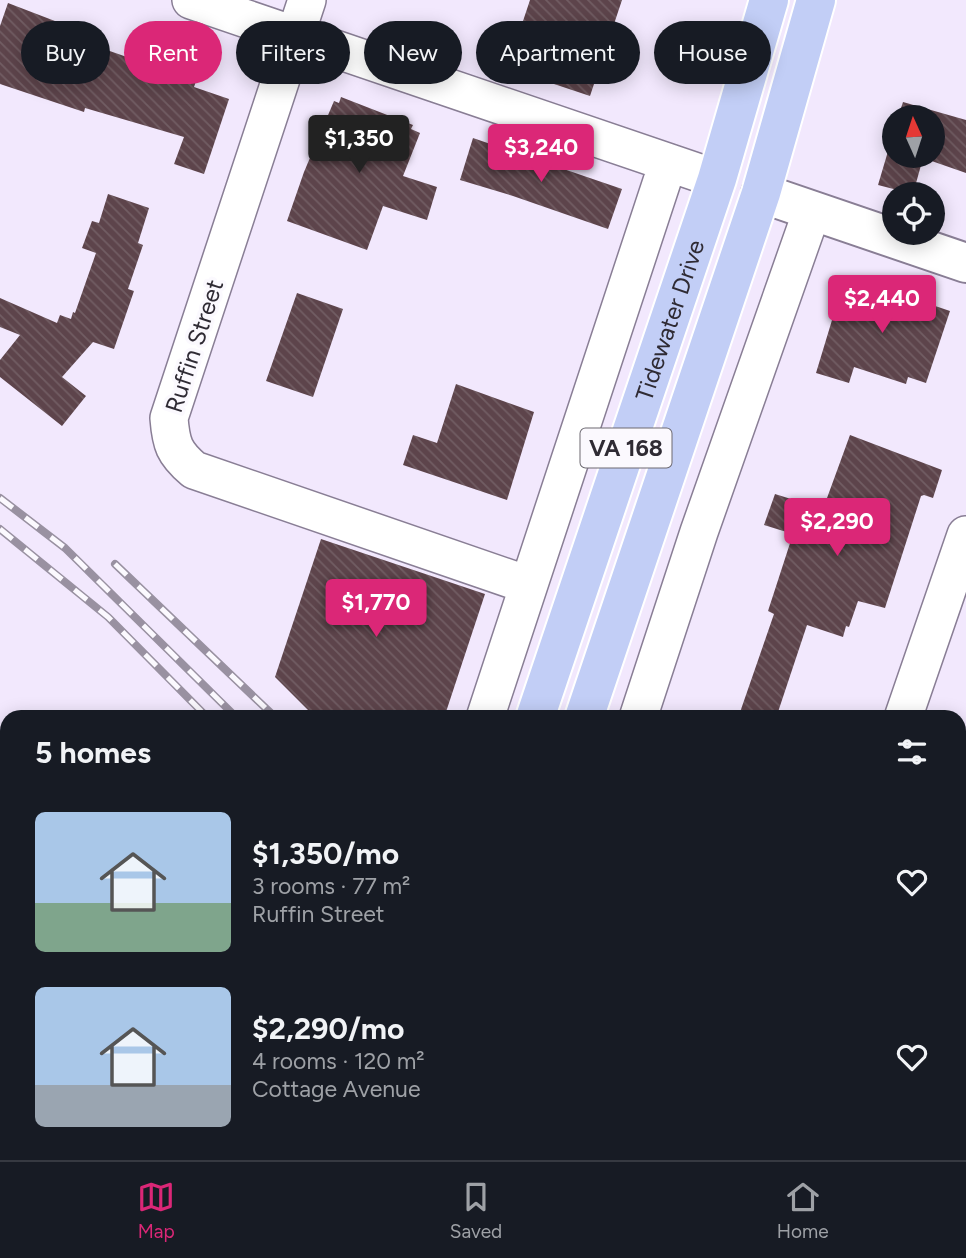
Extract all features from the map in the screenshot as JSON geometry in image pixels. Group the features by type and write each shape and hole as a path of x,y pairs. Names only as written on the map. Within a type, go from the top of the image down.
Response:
{"highway":[{"name":"Tidewater Drive","path":"538,710 717,179 769,0"},
{"name":"Tidewater Drive","path":"587,710 761,193 816,0"}],"street":[{"path":"191,0 254,21"},
{"name":"Ruffin Street","path":"300,21 307,0"},
{"path":"350,54 717,179"},
{"name":"Ruffin Street","path":"280,84 169,418 170,439 179,457 194,470 528,585"},
{"name":"Tidewater Drive","path":"488,710 668,163"},
{"path":"761,193 966,263"},
{"path":"641,710 699,532 812,211"},
{"path":"906,710 966,535"}],"building":[{"path":"530,0 622,0 615,21 523,21"},
{"path":"8,3 55,21 21,21 21,84 110,84 110,51 124,56 124,84 195,84 194,87 229,99 204,174 174,164 184,137 85,108 84,112 0,84 0,26"},
{"path":"554,84 594,84 590,96"},
{"path":"341,97 413,125 411,129 420,133 403,176 437,187 427,220 383,206 367,250 287,221 334,101 339,103"},
{"path":"945,114 966,120 966,173 945,166"},
{"path":"473,138 622,189 608,229 460,180"},
{"path":"883,168 920,168 916,182 882,182 882,186 878,185"},
{"path":"108,194 149,208 138,243 143,245 128,289 134,291 114,349 93,342 62,377 86,396 62,426 0,377 0,360 20,335 0,327 0,298 57,323 60,315 71,319 96,253 82,248 92,221 99,223"},
{"path":"849,277 950,311 926,383 908,377 906,384 854,367 849,383 816,373 842,287 845,289"},
{"path":"297,293 343,309 313,397 266,381"},
{"path":"456,384 534,412 507,500 403,465 413,435 437,443"},
{"path":"850,435 942,470 933,498 921,496 885,608 858,601 843,637 807,625 779,710 741,710 774,614 768,611 793,534 764,525 775,494 823,509"},
{"path":"321,539 485,594 447,710 308,710 275,677"}],"railway":[{"path":"0,498 65,548 229,710"},
{"path":"0,529 108,617 200,710"},
{"path":"115,564 268,710"}]}
